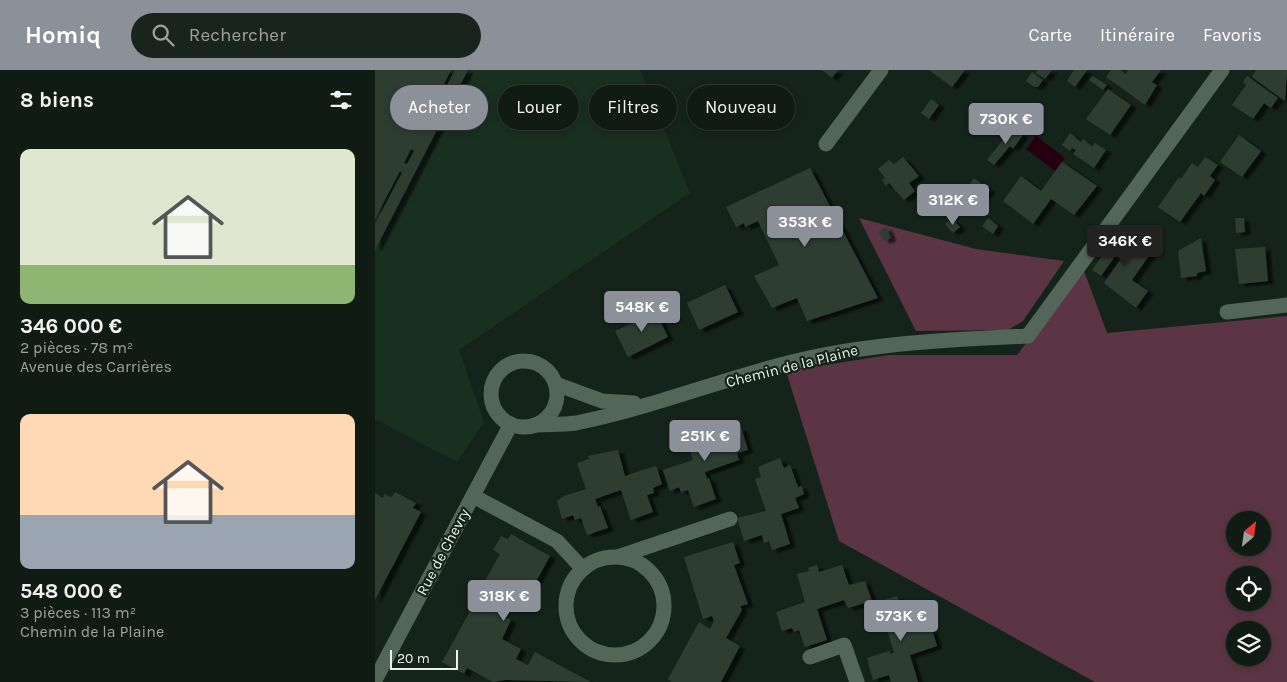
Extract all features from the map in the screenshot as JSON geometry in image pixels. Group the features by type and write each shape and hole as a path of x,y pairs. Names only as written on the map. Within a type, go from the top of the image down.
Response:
{"street":[{"path":"826,144 881,70"},
{"name":"Chemin de la Plaine","path":"534,425 575,423 648,404 784,364 850,350 913,342 1028,336 1222,70"},
{"path":"1227,312 1287,305"},
{"path":"525,361 535,363 544,367 556,384 556,404 551,413 534,425 526,427 511,424 496,411 491,391 493,381 506,366 525,361"},
{"name":"Chemin de la Plaine","path":"556,384 602,401 648,404"},
{"name":"Rue de Chevry","path":"375,680 511,424"},
{"path":"473,496 557,541 583,568"},
{"path":"619,556 635,560 649,570 659,583 664,599 664,616 658,631 647,644 633,652 617,655 601,653 588,647 577,637 569,624 565,609 567,594 573,580 583,568 594,561 619,556 730,520"},
{"path":"810,657 844,645 857,682"}],"shaded area":[{"path":"375,70 640,70 646,85 589,85 589,130 664,130 690,193 459,350 484,422 457,462 375,419"},
{"path":"1036,136 1065,158 1055,171 1026,149"},
{"path":"859,218 976,249 1064,261 1023,321 1008,330 916,331"},
{"path":"1083,268 1107,333 1287,316 1287,682 1095,682 839,541 786,371 889,355 1017,355"}],"building":[{"path":"375,70 451,70 444,85 390,85 390,130 437,130 375,250 375,224 402,173 400,171 375,219","holes":["411,149 414,151 407,164 404,163"]},
{"path":"455,70 468,70 460,85 447,85"},
{"path":"822,70 838,70 832,78"},
{"path":"929,70 965,70 952,87"},
{"path":"1038,70 1052,70 1045,79 1036,73"},
{"path":"1074,70 1087,70 1075,87 1067,81"},
{"path":"1111,70 1120,70 1126,74 1128,70 1161,70 1152,82 1157,85 1145,105 1106,77"},
{"path":"1256,70 1287,70 1285,101 1252,77"},
{"path":"1032,72 1043,80 1038,87 1034,87 1026,81"},
{"path":"1093,76 1107,85 1103,90 1089,80"},
{"path":"1247,76 1278,98 1271,108 1264,103 1253,119 1232,105 1246,85 1243,82"},
{"path":"1108,89 1131,105 1110,135 1086,119"},
{"path":"931,99 939,105 929,119 921,113"},
{"path":"1027,107 1036,114 1029,124 1020,117"},
{"path":"1013,127 1023,135 1013,149 1010,146 994,165 987,160"},
{"path":"1070,133 1081,142 1083,139 1092,146 1095,143 1106,150 1094,168 1073,154 1076,150 1072,148 1070,151 1062,145"},
{"path":"1239,135 1261,151 1242,177 1220,162"},
{"path":"903,157 919,176 909,183 915,191 904,200 889,183 886,186 882,180 885,178 878,169 889,160 894,164"},
{"path":"1205,157 1218,165 1210,176 1215,180 1204,196 1201,193 1180,222 1158,207 1179,177 1181,179 1192,163 1198,167"},
{"path":"1062,162 1097,186 1074,215 1051,199 1033,224 1003,201 1021,176 1041,191"},
{"path":"810,168 878,298 807,321 797,298 772,308 754,276 779,265 758,221 745,227 744,223 736,227 726,207"},
{"path":"974,178 990,190 982,200 967,188"},
{"path":"952,218 960,227 953,233 945,224"},
{"path":"988,218 998,226 993,234 982,226"},
{"path":"1235,218 1244,218 1245,232 1236,233"},
{"path":"886,227 891,238 884,241 878,231"},
{"path":"1122,228 1153,250 1132,280 1148,291 1136,308 1104,283 1130,246 1125,242 1101,276 1092,270"},
{"path":"1201,238 1206,271 1197,273 1197,276 1181,278 1178,251"},
{"path":"1265,247 1268,281 1239,284 1235,249"},
{"path":"725,285 738,312 699,330 687,303"},
{"path":"654,308 668,337 628,357 615,331 641,319 639,315"},
{"path":"705,426 707,430 720,426 723,433 741,427 748,450 737,453 739,460 705,472 716,499 694,507 688,490 681,492 679,487 670,491 663,470 693,460 685,436 696,433 695,429"},
{"path":"618,450 625,476 655,466 657,468 662,484 653,488 654,493 647,495 653,512 631,520 621,490 595,499 598,507 600,506 608,528 587,535 581,518 575,520 573,515 562,519 557,501 564,496 586,489 577,463 589,459 588,456"},
{"path":"780,458 784,468 790,465 798,487 802,486 804,494 795,498 799,508 781,514 790,544 772,550 769,541 764,543 762,535 744,541 737,518 766,511 755,479 761,477 758,467"},
{"path":"395,492 416,503 413,508 421,512 375,600 375,493 383,498 384,494 392,497"},
{"path":"511,534 550,556 521,609 508,602 501,615 511,620 502,639 521,649 516,659 528,665 535,652 591,682 505,680 493,682 467,668 464,674 442,662 475,602 482,605 489,592 481,588 500,554 493,550 501,536 508,539"},
{"path":"733,542 740,563 734,565 748,604 740,606 742,610 726,638 740,646 721,682 672,682 668,679 699,622 710,629 714,621 712,616 703,619 684,557"},
{"path":"817,565 819,572 842,565 849,585 865,581 872,601 848,608 844,600 817,609 827,640 805,647 799,630 794,632 792,628 782,631 776,612 805,602 797,574 809,571 808,568"},
{"path":"897,596 904,615 922,609 929,631 932,629 937,646 910,655 918,682 891,682 889,675 873,680 867,658 889,651 890,654 894,653 886,626 881,628 874,603"}]}
